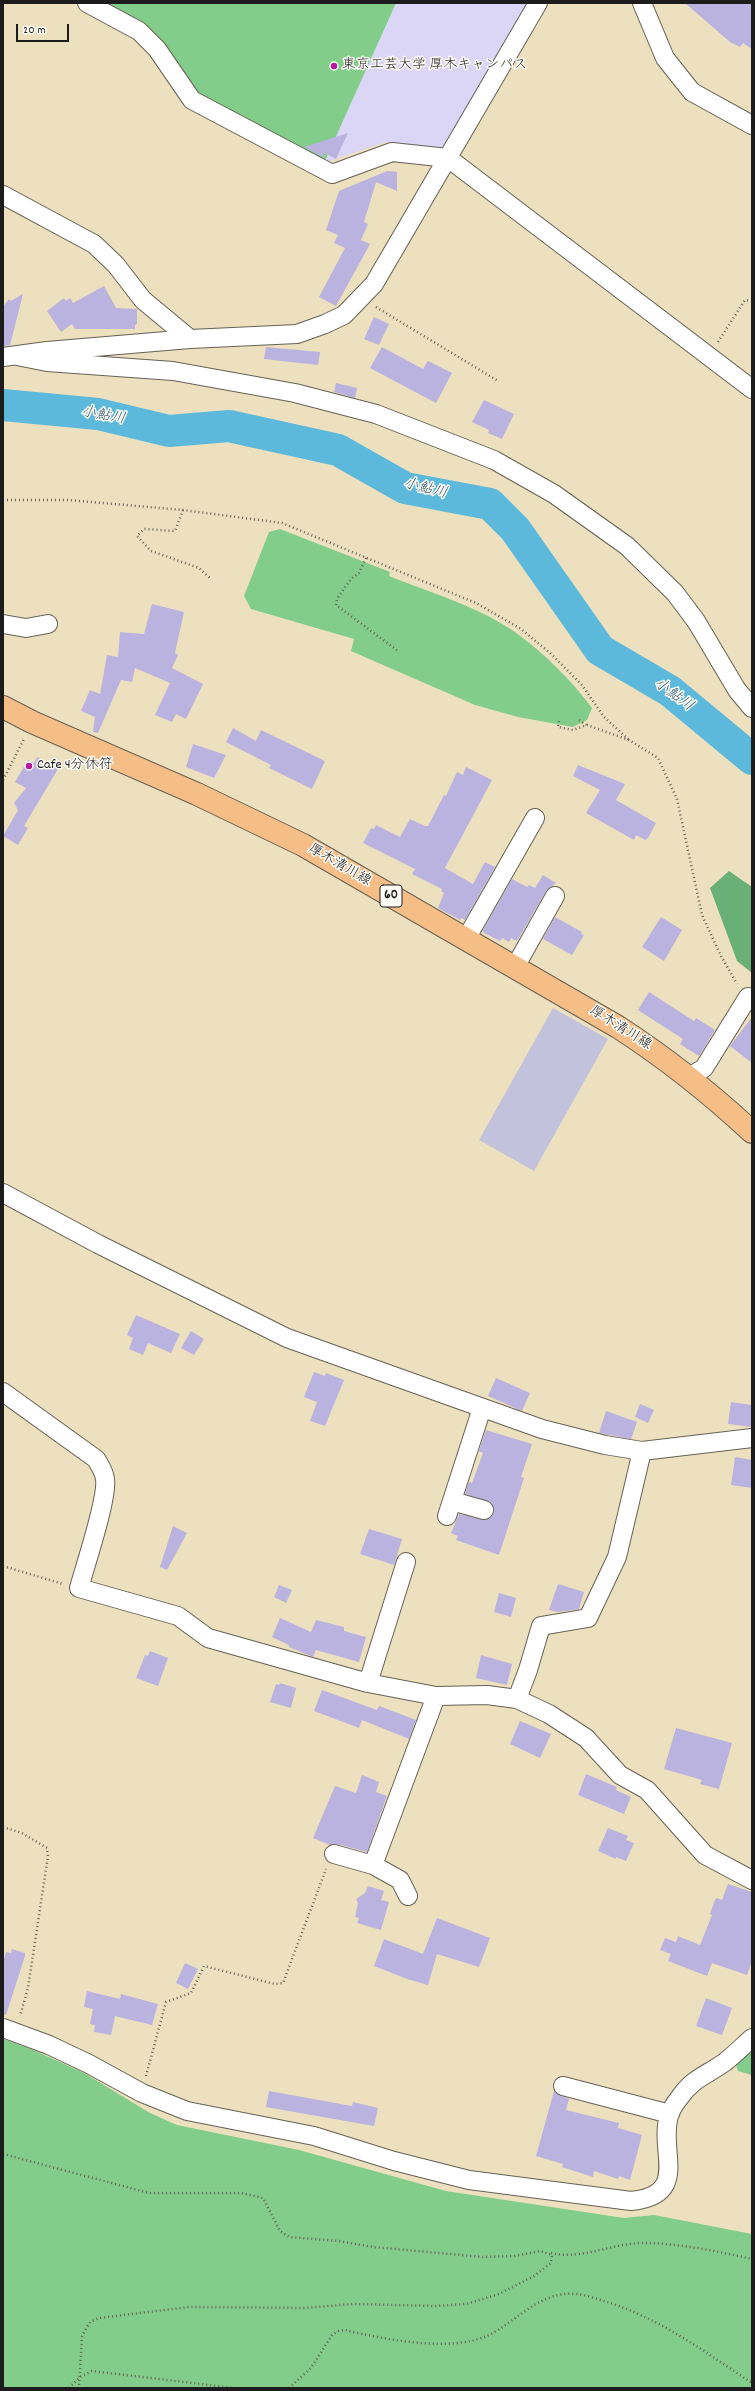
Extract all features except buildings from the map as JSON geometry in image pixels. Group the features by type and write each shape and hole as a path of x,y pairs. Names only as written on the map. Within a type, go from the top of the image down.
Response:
{"main road":[{"name":"厚木清川線","path":"3,707 32,722 204,798 296,842 618,1026 657,1052 689,1077 752,1132"}],"street":[{"path":"86,3 138,31 157,49 192,100 332,174 392,152 448,158 752,389"},
{"path":"10,357 47,351 182,340 297,334 326,324 344,315 374,284 538,3"},
{"path":"642,3 665,58 692,92 752,125"},
{"path":"3,195 94,244 116,265 143,300 182,340"},
{"path":"173,371 182,340"},
{"path":"10,357 47,362 173,371 295,393 376,414 494,460 554,494 627,546 675,593 696,621 737,690 752,708"},
{"path":"3,624 26,628 48,624"},
{"path":"466,939 535,818"},
{"path":"515,967 555,896"},
{"path":"689,1077 704,1068 748,997"},
{"path":"3,1193 98,1244 288,1338 549,1431 605,1445 642,1451 752,1438"},
{"path":"3,1392 96,1460 102,1469 105,1480 103,1498 79,1588 178,1616 208,1638 368,1683 436,1696 487,1695 517,1699 549,1714 586,1738 620,1775 647,1790 705,1855 752,1880"},
{"path":"482,1408 450,1508 484,1510"},
{"path":"517,1699 528,1670 540,1626 588,1618 617,1557 642,1451"},
{"path":"368,1683 406,1562"},
{"path":"373,1865 436,1696"},
{"path":"334,1854 373,1865 400,1880 408,1896"},
{"path":"9,2030 90,2064 142,2093 187,2111 314,2136 394,2161 469,2180 631,2201 646,2200 658,2194 666,2181 670,2170 667,2154 670,2114 690,2083 725,2062 752,2038"},
{"path":"562,2086 670,2114"}],"path":[{"path":"362,298 498,382"},
{"path":"708,356 745,300 752,301"},
{"path":"3,500 68,500 183,510 282,523 476,603 521,630 550,653 582,685 604,717 629,740 658,758 677,799 702,915 721,956 742,993 748,997"},
{"path":"183,510 175,531 144,529 137,536 151,551 199,568 210,578"},
{"path":"366,558 360,573 351,580 343,590 337,599 336,605 398,651"},
{"path":"579,720 586,725 629,740"},
{"path":"559,721 558,727 573,730 586,725"},
{"path":"3,780 32,722"},
{"path":"3,1566 79,1588"},
{"path":"3,1827 22,1833 46,1848 48,1856 28,1988 9,2030"},
{"path":"142,2093 166,2002 191,1993 204,1966 275,1984 283,1982 328,1862 334,1854"},
{"path":"3,2154 149,2193 240,2193 254,2195 263,2198 280,2231 290,2237 339,2241 373,2247 499,2258 540,2251 565,2256 639,2243 696,2248 752,2259"},
{"path":"79,2388 82,2336 90,2322 99,2318 189,2307 304,2308 353,2304 436,2306 466,2304 499,2294 534,2276 551,2263 550,2252"},
{"path":"289,2388 304,2376 332,2335 338,2331 345,2330 414,2343 470,2341 489,2335 539,2302 560,2295 574,2294 596,2298 644,2316 696,2345 752,2383"},
{"path":"69,2388 80,2377 92,2371 234,2388"}],"shaded area":[{"name":"東京工芸大学 厚木キャンパス","path":"102,3 531,3 443,148 386,142 324,163"},
{"path":"553,1008 608,1039 534,1171 479,1140"}],"green space":[{"path":"102,3 396,3 324,163 194,93"},
{"path":"280,529 390,572 389,576 473,609 505,625 539,651 576,688 592,708 587,720 573,727 518,717 475,705 351,651 354,639 251,609 244,596 269,532"},
{"path":"729,871 752,887 752,973 737,961 710,888"},
{"path":"3,2039 31,2049 84,2073 150,2113 177,2125 299,2150 446,2191 624,2218 654,2215 752,2234 752,2388 3,2388"},
{"path":"752,2047 752,2075 738,2071 735,2062"}],"waterway":[{"name":"小鮎川","path":"3,405 98,414 169,431 229,426 338,450 405,488 490,504 515,529 600,650 670,691 752,759"}],"place":[{"name":"東京工芸大学 厚木キャンパス","path":"334,66"},
{"name":"Cafe 4分休符","path":"29,766"}]}
